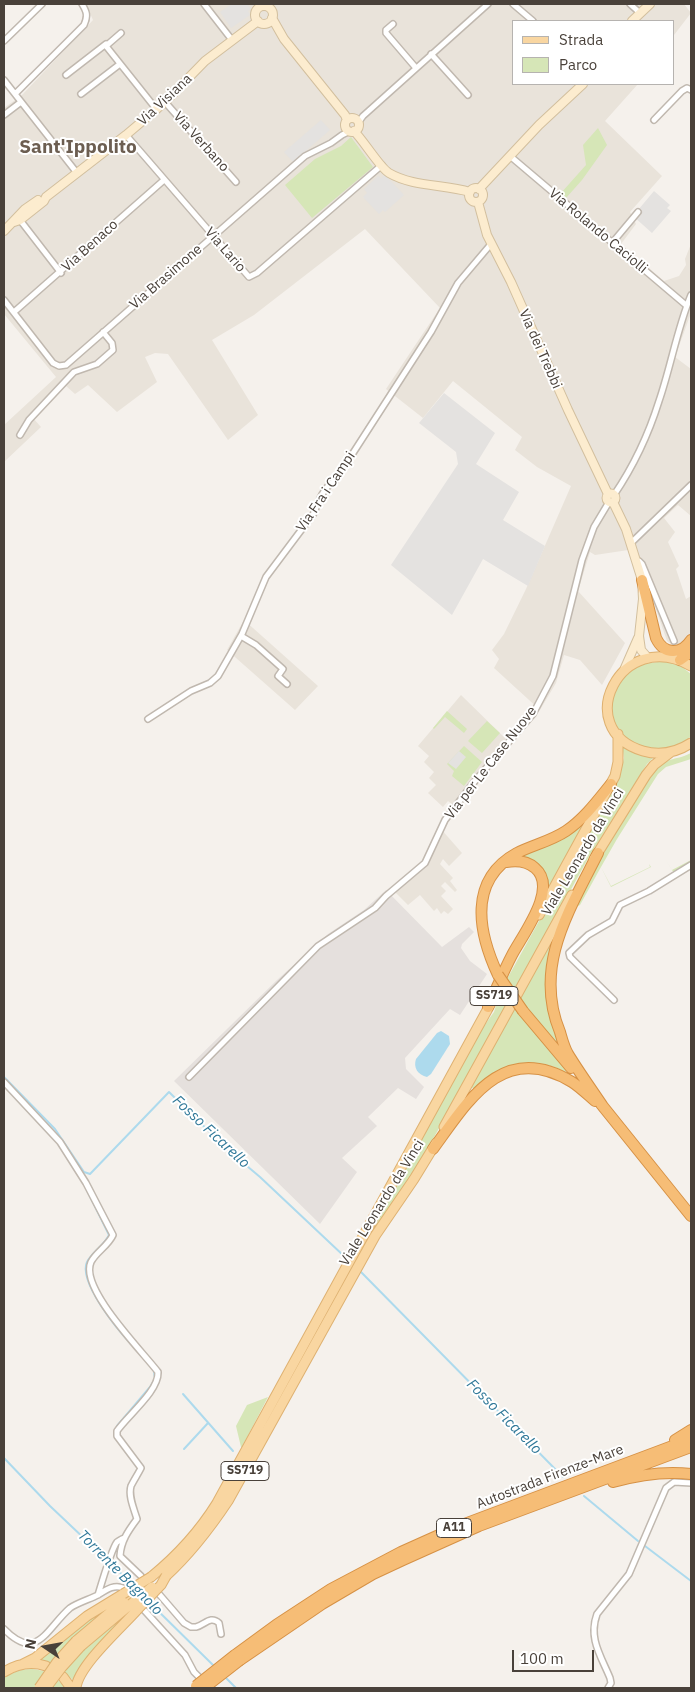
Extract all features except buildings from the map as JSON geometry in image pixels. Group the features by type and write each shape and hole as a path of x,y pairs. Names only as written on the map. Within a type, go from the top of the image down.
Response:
{"highway":[{"path":"642,580 656,638 661,647 671,652 678,652 686,647 691,640"},
{"path":"680,660 691,652"},
{"path":"611,784 590,809 566,831 503,862 489,878 481,910 485,940 498,975 523,1011 691,1214"},
{"path":"598,853 562,924 551,963 550,989 556,1023 568,1053 604,1108"},
{"path":"488,1007 511,956 539,905 543,892 542,880 537,869 528,863 516,860 503,862"},
{"path":"433,1149 476,1092 497,1075 511,1070 523,1068 552,1072 572,1082 604,1108"},
{"path":"681,1202 691,1221"},
{"path":"618,1466 630,1457 680,1438 691,1430"},
{"name":"Autostrada Firenze-Mare","path":"198,1687 237,1658 276,1625 313,1600 377,1564 459,1526 691,1439"},
{"name":"Autostrada Firenze-Mare","path":"237,1658 374,1574 479,1526 691,1448"},
{"path":"560,1497 572,1496 635,1477 681,1473 691,1474"}],"main road":[{"path":"624,670 648,658 666,657 680,660 691,666"},
{"name":"Viale Leonardo da Vinci","path":"624,670 612,686 608,701 610,721 618,734 629,744 642,750 657,753 671,752 689,746"},
{"name":"Viale Leonardo da Vinci","path":"131,1601 151,1577 182,1550 217,1503 611,784 618,762 618,734"},
{"name":"Viale Leonardo da Vinci","path":"131,1601 160,1585 203,1536 228,1501 375,1236 433,1149 545,944 598,853 646,774 671,752"},
{"path":"39,1688 57,1662 131,1601"},
{"path":"4,1672 35,1658 81,1621 131,1601"},
{"path":"76,1688 77,1681 84,1668 131,1601"},
{"path":"46,1688 79,1644"},
{"path":"23,1664 46,1666"},
{"path":"63,1677 71,1688"}],"street":[{"path":"4,41 42,4"},
{"path":"15,94 84,25 87,19 87,12 82,4"},
{"path":"204,4 232,40"},
{"name":"Via Brasimone","path":"4,300 51,360 59,366 68,364 305,156 331,143 342,135 488,4"},
{"path":"513,4 531,20"},
{"path":"630,4 640,13"},
{"path":"633,20 650,4"},
{"path":"270,21 262,23 258,21 256,6 272,6 270,21 274,31 284,39 353,124 388,173 411,182 446,186 470,192"},
{"name":"Via Visiana","path":"4,231 157,110 205,61 258,21"},
{"path":"393,24 386,30 386,34 416,68"},
{"path":"66,75 121,33"},
{"path":"106,44 157,110"},
{"path":"432,54 468,95"},
{"path":"81,94 120,64"},
{"path":"4,80 77,173"},
{"path":"470,192 472,189 478,188 582,85"},
{"path":"654,120 682,91 687,88 691,90"},
{"path":"4,115 21,102"},
{"name":"Via Verbano","path":"165,102 236,182"},
{"name":"Via Lario","path":"126,135 249,277 253,276 382,165"},
{"name":"Via Rolando Caciolli","path":"510,156 687,306"},
{"name":"Via Benaco","path":"14,312 164,180"},
{"path":"470,192 471,200 478,202 483,195 478,188"},
{"name":"Via dei Trebbi","path":"478,202 491,244 511,282 568,410 631,543 642,580 643,599 639,636"},
{"path":"612,243 638,212"},
{"path":"17,221 60,272"},
{"name":"Via Fra i Campi","path":"148,719 191,691 210,683 218,676 241,636 266,577 314,513 330,484 335,481 430,332 458,283 491,244"},
{"name":"Via per Le Case Nuove","path":"189,1076 318,946 375,908 386,896 425,863 445,820 475,781 533,714 552,676 582,560 594,527 640,447 659,402 691,295"},
{"path":"20,435 30,420 72,374 97,364 111,352 113,346 103,332"},
{"path":"631,543 691,485"},
{"path":"636,560 642,564 674,641"},
{"path":"241,636 256,645 283,669 278,676 287,684"},
{"path":"639,636 641,650 648,658"},
{"path":"624,670 639,636"},
{"path":"614,1000 570,957 569,953 588,935 612,921 620,905 649,891 691,865"},
{"path":"4,1082 60,1142 86,1183 113,1236 91,1262 89,1269 91,1277 100,1298 116,1323 158,1372 158,1379 153,1388 117,1431 117,1436 141,1468 132,1484 130,1492 136,1518 120,1547 120,1556 141,1576"},
{"path":"608,1688 611,1681 593,1636 596,1614 629,1574 666,1488 674,1482 691,1484"},
{"path":"98,1595 112,1551 116,1543 124,1538"},
{"path":"4,1629 13,1638 22,1642 28,1644 39,1641 70,1609 115,1586 185,1655 194,1672 210,1688"},
{"path":"159,1594 187,1625 196,1627 209,1620 214,1620 220,1625 221,1634"}],"shaded area":[{"path":"86,4 684,4 691,13 675,34 675,20 512,20 512,85 637,85 605,121 662,176 630,212 636,224 621,244 664,281 679,276 686,265 685,259 691,244 691,313 675,357 691,369 691,516 678,505 664,518 675,532 668,542 679,566 676,569 686,599 691,596 691,634 682,645 674,646 667,641 635,549 595,555 590,552 578,591 625,643 602,685 580,660 564,655 556,683 540,710 494,668 499,659 492,650 504,634 526,589 571,486 537,467 515,450 522,437 453,381 423,418 386,389 440,308 365,229 254,315 212,340 258,415 228,440 168,354 155,353 145,357 157,382 117,412 88,385 75,394 66,386 33,418 41,427 4,462 4,425 56,377 4,314 4,108 22,95 93,20"},
{"path":"232,4 247,4 251,9 248,11 250,15 231,28 220,12"},
{"path":"321,120 330,130 293,162 284,152"},
{"path":"385,175 404,195 385,212 383,210 379,214 363,197 367,193 364,189 378,176 381,178"},
{"path":"654,191 670,205 667,208 671,211 652,233 633,216"},
{"path":"444,393 495,433 476,464 519,492 503,520 545,546 528,586 483,559 452,615 391,565 458,464 456,452 419,423"},
{"path":"244,620 318,686 295,710 227,650"},
{"path":"461,695 506,739 453,805 448,801 443,807 428,793 436,785 429,778 434,772 424,762 429,756 418,746"},
{"path":"459,751 466,757 456,769 448,763"},
{"path":"441,829 462,853 449,866 443,859 440,864 453,878 450,881 457,890 455,892 445,882 441,886 446,891 441,896 453,909 448,914 444,911 441,914 437,908 434,911 420,895 408,905 393,890 425,863"},
{"path":"386,890 442,947 469,927 474,932 462,944 461,948 470,961 487,974 460,1015 450,1009 405,1058 406,1069 424,1087 416,1099 398,1088 368,1117 377,1126 342,1158 357,1172 320,1224 174,1081 277,980 328,934 364,910"}],"green space":[{"path":"598,128 607,145 582,180 566,198 561,193 586,165 583,145"},
{"path":"351,137 373,167 312,218 285,185 315,159 341,146"},
{"path":"666,661 682,667 691,674 691,736 686,741 668,750 649,750 624,737 614,723 610,705 620,679 641,664"},
{"path":"447,711 467,729 464,733 445,717 433,728"},
{"path":"487,721 500,733 482,753 468,741"},
{"path":"622,744 654,757 647,764 590,855 422,1159 371,1235 233,1482 471,1044 494,1012 501,990 620,774 624,758"},
{"path":"464,746 482,762 464,786 452,776 454,771 447,764"},
{"path":"691,753 691,759 666,767 658,774 617,839 580,905 572,909 608,844 652,774 666,761"},
{"path":"591,813 546,896 545,881 517,856"},
{"path":"691,860 691,862 674,873 672,870"},
{"path":"649,864 651,867 611,887 601,867 611,886 650,867"},
{"path":"555,933 550,954 562,1043 557,1044 568,1069 566,1072 542,1064 529,1063 517,1065 494,1073 474,1089 471,1087"},
{"path":"268,1397 241,1447 236,1426 247,1405"},
{"path":"118,1600 73,1639 85,1649 130,1612 74,1681 57,1666 40,1659 68,1634"},
{"path":"32,1669 51,1675 65,1688 4,1688 4,1678 17,1671"}],"water":[{"path":"441,1031 449,1036 450,1044 431,1074 427,1077 424,1076 416,1068 416,1059 437,1033"}],"waterway":[{"name":"Fosso Ficarello","path":"4,1077 55,1129 84,1172 90,1174 169,1092 228,1150 260,1177 345,1257"},
{"path":"83,1182 109,1235 87,1262 88,1281 101,1305 131,1344"},
{"name":"Fosso Ficarello","path":"361,1272 563,1477"},
{"path":"117,1426 150,1387 155,1379 154,1371"},
{"path":"183,1394 233,1451"},
{"path":"184,1449 208,1423"},
{"name":"Torrente Bagnolo","path":"4,1458 50,1506 107,1560"},
{"name":"Fosso Ficarello","path":"584,1496 638,1541"},
{"name":"Fosso Ficarello","path":"645,1546 691,1581"},
{"name":"Torrente Bagnolo","path":"110,1563 132,1584"},
{"name":"Torrente Bagnolo","path":"149,1602 215,1667"},
{"name":"Torrente Bagnolo","path":"224,1676 236,1688"}],"district":[{"name":"Sant'Ippolito","path":"78,148"}]}
